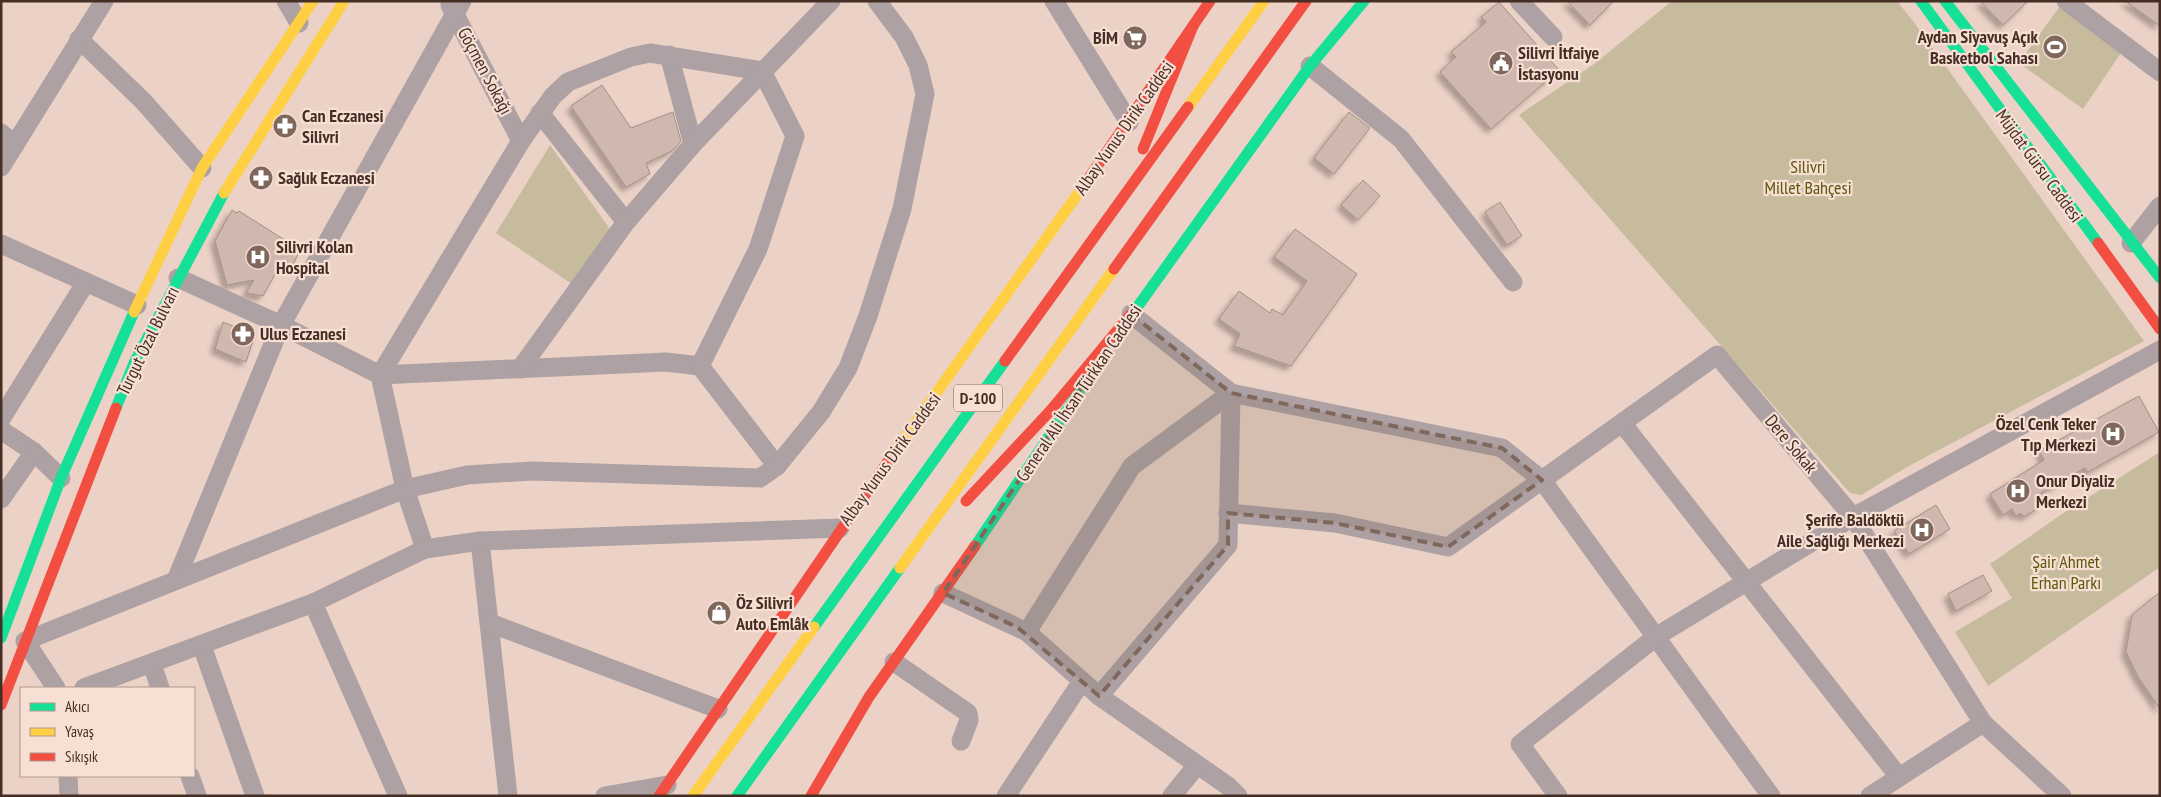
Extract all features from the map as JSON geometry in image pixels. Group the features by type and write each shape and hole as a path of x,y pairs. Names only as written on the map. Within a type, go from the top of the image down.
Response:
{"main road":[{"name":"Turgut Özal Bulvarı","path":"1,638 62,478 137,305 202,168 313,1"},
{"name":"Turgut Özal Bulvarı","path":"1,706 134,363 212,212 344,1"},
{"name":"D-100","path":"693,796 1264,1"},
{"name":"D-100","path":"737,796 1306,1"},
{"name":"General Ali İhsan Türkkan Caddesi","path":"811,796 869,697 943,593 1131,314 1310,66 1364,1"},
{"name":"Müjdat Gürsu Caddesi","path":"1945,1 2160,278"},
{"name":"Albay Yunus Dirik Caddesi","path":"663,791 840,528 1129,122 1194,26 1208,2"},
{"name":"Müjdat Gürsu Caddesi","path":"1923,3 2160,329"},
{"path":"1120,200 1157,118 1169,80 1194,26"},
{"path":"904,562 1052,410 1131,314"}],"street":[{"path":"1,167 8,139 104,1"},
{"path":"286,1 299,23"},
{"path":"520,369 626,222 693,144 831,1"},
{"path":"55,687 25,641 405,490 476,474 532,471 760,478 777,466 821,412 848,368 868,316 902,209 925,94 918,65 904,37 877,1"},
{"path":"1054,1 1129,122"},
{"path":"1519,1 1554,37"},
{"path":"2066,1 2160,72"},
{"path":"176,580 280,325 455,5"},
{"name":"Göçmen Sokağı","path":"455,5 521,140"},
{"path":"79,39 144,102 202,168"},
{"path":"425,549 405,490 380,375 521,140 540,113 568,82 632,57 650,53 762,71"},
{"path":"669,55 693,144"},
{"path":"1310,66 1401,139 1513,282"},
{"path":"700,366 758,249 795,136 762,71"},
{"path":"540,113 626,222"},
{"path":"2131,243 2160,206"},
{"path":"1,244 137,305"},
{"path":"178,278 280,325 380,375 666,362 700,366 777,466"},
{"path":"1,419 86,282"},
{"path":"1131,314 1231,393 1502,448 1542,480 1657,636 1771,796"},
{"path":"1558,796 1520,744 1657,636 1853,518 2160,350"},
{"name":"Dere Sokak","path":"1228,513 1335,523 1448,547 1717,355 1853,518 1983,723 2062,796"},
{"path":"1099,696 1228,545 1231,393"},
{"path":"1027,632 1132,466 1231,393"},
{"path":"1622,423 1748,581 1899,777"},
{"path":"1,430 34,452 62,478"},
{"path":"1,499 34,452"},
{"path":"87,687 202,646 313,603 425,549 480,541 840,528"},
{"path":"480,541 508,796"},
{"path":"943,593 1027,632 1099,696 1238,796"},
{"path":"313,603 398,796"},
{"path":"490,623 718,710"},
{"path":"202,646 255,796"},
{"path":"894,662 968,713 969,720 961,741"},
{"path":"152,664 160,687"},
{"path":"1006,796 1082,681"},
{"path":"1870,796 1983,723"},
{"path":"1172,796 1197,765"},
{"path":"68,777 69,796"},
{"path":"190,777 197,796"},
{"path":"605,796 663,791"}],"highlighted area":[{"path":"1131,314 1231,393 1502,448 1542,480 1448,547 1335,523 1228,513 1228,545 1099,696 1017,627 943,593"}],"green space":[{"name":"Silivri Millet Bahçesi","path":"1672,1 1897,1 2144,341 1907,467 1861,495 1850,493 1519,115 1594,64"},
{"path":"2060,6 2121,53 2083,109 2019,63"},
{"path":"550,145 610,229 572,284 496,233"},
{"name":"Şair Ahmet Erhan Parkı","path":"2160,452 2160,567 1988,686 1955,632 2012,598 1990,564 2062,514"}],"building":[{"path":"1567,1 1614,1 1590,25"},
{"path":"1980,1 2028,1 2003,25"},
{"path":"2125,1 2160,1 2160,26"},
{"name":"Silivri İtfaiye İstasyonu","path":"1499,2 1559,70 1491,129 1440,72 1456,57 1451,52 1486,22 1481,17"},
{"path":"602,85 631,128 673,112 681,141 672,151 646,163 650,174 626,187 571,106"},
{"path":"1349,112 1370,128 1334,174 1314,158"},
{"path":"1363,180 1380,196 1358,220 1341,205"},
{"path":"1500,202 1522,236 1507,245 1485,212"},
{"name":"Silivri Kolan Hospital","path":"232,210 237,213 239,211 291,244 290,251 298,254 293,265 282,261 263,296 246,293 254,280 227,285 215,241"},
{"path":"1295,229 1357,274 1291,366 1234,346 1240,334 1219,319 1239,291 1270,313 1272,309 1283,315 1307,281 1274,257"},
{"path":"223,322 255,335 246,362 215,349"},
{"path":"2139,396 2159,432 2088,472 2085,468 2038,495 2041,500 2038,501 2041,506 2024,517 2021,513 2016,516 2012,509 2003,515 1990,494 2044,460 2039,451"},
{"name":"Şerife Baldöktü Aile Sağlığı Merkezi","path":"1936,505 1950,529 1909,554 1894,531"},
{"path":"1983,575 1992,591 1956,611 1948,594"},
{"path":"2160,592 2160,709 2138,677 2126,652 2132,615"}],"traffic: fast":[{"path":"1118,334 1310,66 1364,1"},
{"path":"1921,1 2098,243"},
{"path":"1945,1 2160,278"},
{"path":"116,408 134,363 224,193"},
{"path":"1,638 61,478 134,312"},
{"path":"814,627 1005,361"},
{"path":"975,546 1079,392"},
{"path":"737,796 900,568"}],"traffic: slow":[{"path":"134,312 202,168 313,1"},
{"path":"224,193 344,1"},
{"path":"1188,107 1264,1"},
{"path":"893,454 1082,188"},
{"path":"900,568 1114,269"},
{"path":"693,796 814,627"}],"traffic: jam":[{"path":"1082,188 1210,1"},
{"path":"1114,269 1306,1"},
{"path":"1143,149 1193,26"},
{"path":"1005,361 1188,107"},
{"path":"2098,243 2160,329"},
{"path":"966,501 1051,410 1131,314"},
{"path":"1,705 116,408"},
{"path":"659,796 893,454"},
{"path":"811,796 869,697 975,546"}],"place":[{"name":"BİM","path":"1135,38"},
{"name":"Aydan Siyavuş Açık Basketbol Sahası","path":"2055,47"},
{"name":"Silivri İtfaiye İstasyonu","path":"1501,63"},
{"name":"Can Eczanesi Silivri","path":"285,126"},
{"name":"Sağlık Eczanesi","path":"261,178"},
{"name":"Silivri Kolan Hospital","path":"258,257"},
{"name":"Ulus Eczanesi","path":"243,334"},
{"name":"Özel Cenk Teker Tıp Merkezi","path":"2113,434"},
{"name":"Onur Diyaliz Merkezi","path":"2018,491"},
{"name":"Şerife Baldöktü Aile Sağlığı Merkezi","path":"1922,530"},
{"name":"Öz Silivri Auto Emlâk","path":"719,613"}]}
